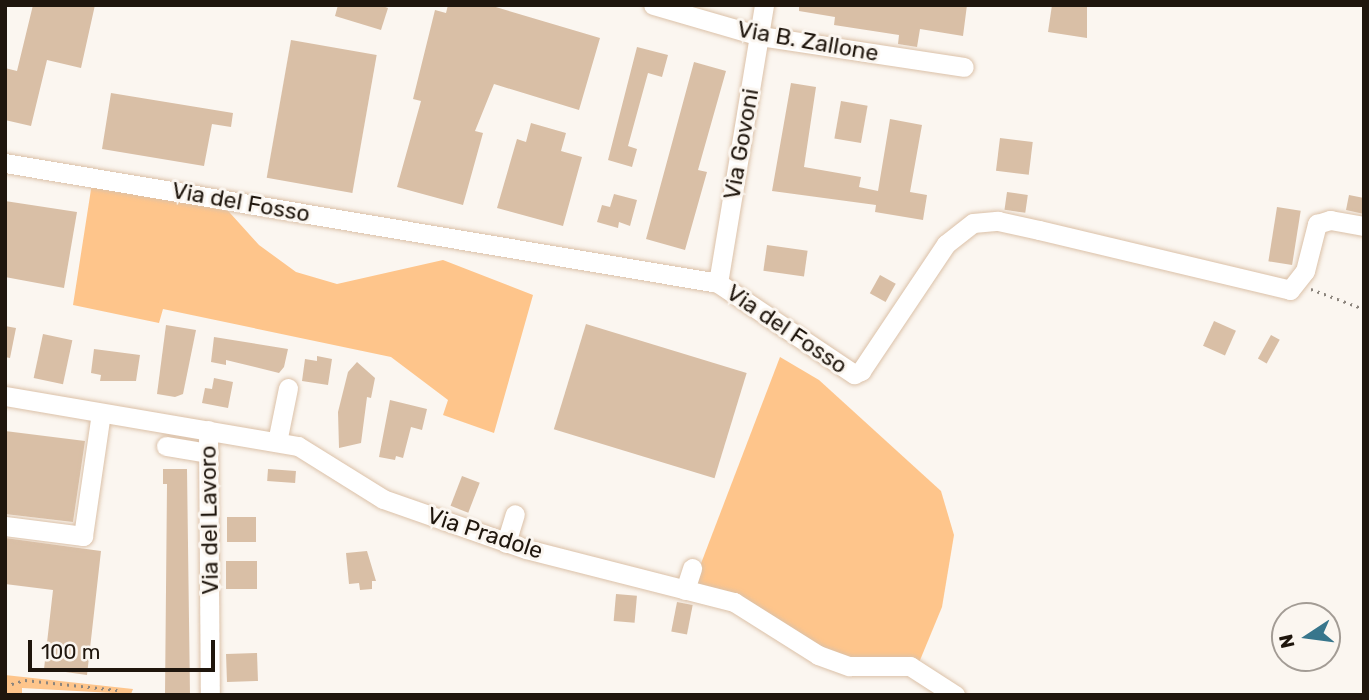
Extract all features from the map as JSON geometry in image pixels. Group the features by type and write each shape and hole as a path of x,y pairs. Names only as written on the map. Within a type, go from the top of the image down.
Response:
{"street":[{"name":"Via B. Zallone","path":"653,5 760,36 964,67"},
{"name":"Via Govoni","path":"718,283 764,5"},
{"name":"Via del Fosso","path":"5,163 718,283 853,374 861,371 946,244 973,223 998,221 1276,288 1290,290 1298,284"},
{"path":"1298,284 1317,224 1329,220 1364,226"},
{"path":"277,442 288,388"},
{"name":"Via Pradole","path":"5,396 298,446 383,499 506,543 734,602 818,655 849,666 910,666 955,695"},
{"path":"5,526 83,536 101,413"},
{"name":"Via del Lavoro","path":"208,430 210,695"},
{"path":"166,446 208,453"},
{"path":"506,543 515,514"},
{"path":"685,590 692,568"}],"path":[{"path":"1298,284 1364,309"},
{"path":"5,686 25,680 68,688 117,690"},
{"path":"68,688 68,695"}],"shaded area":[{"path":"92,183 221,203 259,245 296,272 337,284 443,260 533,295 494,433 443,415 448,400 391,357 163,309 159,323 73,305"},
{"path":"780,357 819,380 941,491 954,535 942,607 918,665 852,660 692,587"},
{"path":"5,675 133,689 131,694 22,688 22,695 5,695"}],"building":[{"path":"33,5 95,5 81,68 47,60 31,126 5,120 5,68 17,71"},
{"path":"338,5 380,5 388,8 381,30 335,16"},
{"path":"448,5 489,5 600,38 579,110 494,84 475,131 483,133 463,205 397,187 421,101 413,99 435,10 446,13"},
{"path":"799,5 967,5 963,36 920,29 917,47 898,44 899,35 834,25 835,17 799,11"},
{"path":"1052,5 1087,5 1087,38 1048,32"},
{"path":"291,40 377,55 352,193 267,178"},
{"path":"637,47 668,55 662,77 648,73 628,146 637,149 632,167 608,160"},
{"path":"694,62 726,71 698,170 707,172 685,250 646,239"},
{"path":"791,83 816,87 804,167 861,177 859,187 878,191 890,119 922,125 910,192 927,195 923,220 875,212 876,205 772,191"},
{"path":"111,93 233,113 231,127 212,124 204,166 102,149"},
{"path":"841,101 868,106 861,143 834,138"},
{"path":"531,123 566,133 561,151 582,157 563,226 497,208 517,139 526,142"},
{"path":"1000,138 1033,142 1029,175 996,171"},
{"path":"1007,192 1028,195 1025,213 1004,210"},
{"path":"614,194 637,200 630,226 619,222 618,228 597,222 602,205 610,207"},
{"path":"1349,195 1364,198 1364,214 1346,210"},
{"path":"5,201 77,212 64,288 5,277"},
{"path":"1277,207 1301,211 1292,265 1268,261"},
{"path":"767,245 808,251 804,276 763,271"},
{"path":"880,275 896,284 886,302 870,293"},
{"path":"1214,321 1236,331 1225,355 1203,346"},
{"path":"586,324 747,373 714,478 554,429"},
{"path":"166,325 196,330 183,394 175,397 157,394"},
{"path":"5,326 16,328 10,358 5,357"},
{"path":"43,334 72,340 63,384 34,378"},
{"path":"1271,335 1280,340 1267,363 1258,359"},
{"path":"214,337 288,349 284,367 279,373 226,360 226,365 211,362"},
{"path":"94,349 140,355 136,381 100,381 101,375 91,373"},
{"path":"317,356 332,359 328,385 302,381 305,359 317,361"},
{"path":"357,362 375,378 371,398 367,397 361,443 339,448 338,412 348,372"},
{"path":"214,378 233,382 228,408 202,403 205,388 212,389"},
{"path":"390,400 427,409 422,430 411,427 403,458 396,456 395,460 379,457"},
{"path":"5,431 85,441 73,522 5,514"},
{"path":"163,469 187,469 190,695 165,695 167,484 163,484"},
{"path":"268,469 296,471 295,483 267,481"},
{"path":"462,476 480,483 468,513 451,506"},
{"path":"227,517 256,517 256,542 227,542"},
{"path":"5,538 101,551 87,675 44,669 53,590 5,584"},
{"path":"367,551 376,581 372,581 372,589 360,590 359,583 349,584 346,553"},
{"path":"226,561 257,561 257,589 226,589"},
{"path":"616,594 637,596 635,623 614,621"},
{"path":"677,602 693,605 687,635 671,631"},
{"path":"257,653 258,681 227,682 226,654"}]}
